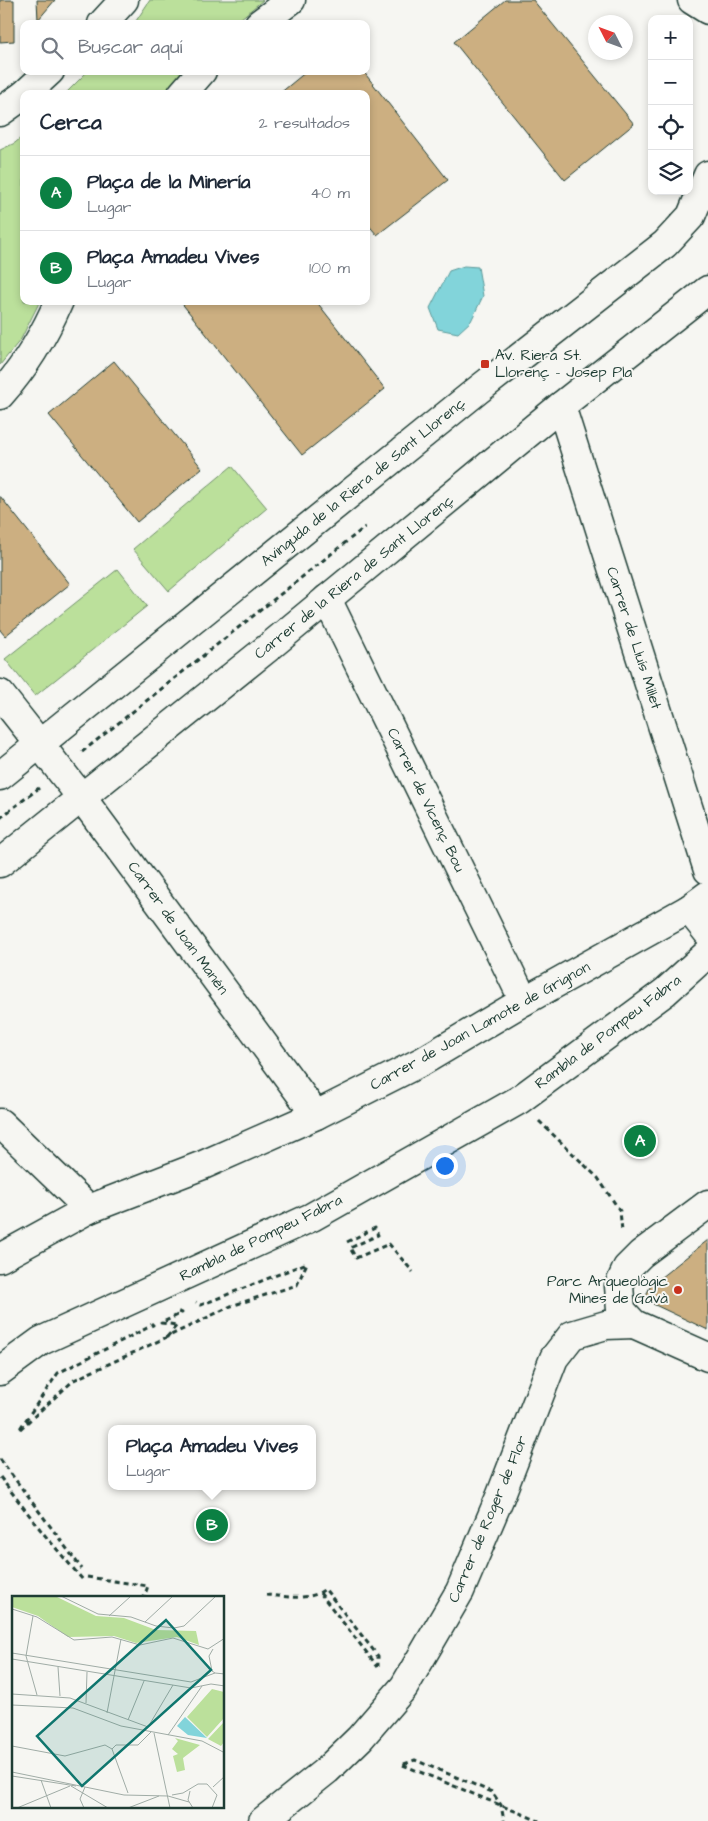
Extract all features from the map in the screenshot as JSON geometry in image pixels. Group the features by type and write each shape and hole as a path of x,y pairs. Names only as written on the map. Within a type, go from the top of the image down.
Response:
{"street":[{"path":"106,20 124,0"},
{"path":"264,20 291,0"},
{"path":"692,0 708,10"},
{"path":"29,90 45,75"},
{"path":"185,90 199,75"},
{"path":"0,112 20,97"},
{"name":"Avinguda de la Riera de Sant Llorenç","path":"0,776 462,402 665,244 691,216 708,175"},
{"name":"Carrer de la Riera de Sant Llorenç","path":"0,863 327,599 561,406 708,290"},
{"path":"0,395 19,374 47,329 57,305"},
{"name":"Carrer de Lluís Millet","path":"561,406 708,870"},
{"name":"Carrer de Vicenç Bou","path":"327,599 524,1001"},
{"name":"Carrer de Joan Manén","path":"0,694 82,798 316,1115"},
{"path":"698,902 708,933"},
{"name":"Carrer de Joan Lamote de Grignon","path":"0,1258 88,1209 202,1165 316,1115 423,1061 698,902"},
{"name":"Rambla de Pompeu Fabra","path":"0,1371 40,1341 312,1217 519,1100 665,992 708,953"},
{"path":"0,1123 88,1209"},
{"path":"708,1204 640,1254 627,1268 619,1286 621,1310 634,1324 708,1357"},
{"name":"Carrer de Roger de Flor","path":"263,1821 327,1770 404,1687 460,1591 500,1497 554,1358 572,1335 606,1325 634,1324"}],"path":[{"path":"0,818 370,523"},
{"path":"540,1122 598,1178 620,1211"},
{"path":"347,1242 374,1228 378,1235 350,1248 356,1258 389,1244 413,1272"},
{"path":"148,1318 153,1325 58,1373 19,1430 74,1380 231,1306 296,1285 307,1263 201,1304 192,1300"},
{"path":"165,1338 177,1326 161,1323 182,1313 171,1308"},
{"path":"0,1459 82,1569"},
{"path":"0,1477 43,1533 83,1580"},
{"path":"87,1577 148,1586 144,1596"},
{"path":"266,1595 305,1597 320,1593 325,1589 378,1656 378,1666 320,1593"},
{"path":"504,1821 501,1805 492,1792 415,1760 403,1764 501,1805 539,1821"}],"green space":[{"path":"150,0 263,0 239,20 137,20"},
{"path":"84,75 183,75 170,90 69,90"},
{"path":"20,139 20,305 38,305 21,339 0,365 0,150"},
{"path":"232,466 267,508 169,591 133,549"},
{"path":"118,569 147,606 35,696 5,659"}],"water":[{"path":"464,266 478,267 483,296 471,321 458,333 438,329 430,308 449,271"}],"building":[{"path":"0,0 14,0 14,41 0,42"},
{"path":"37,0 55,0 38,20"},
{"path":"505,0 533,0 634,124 565,180 454,42"},
{"path":"302,75 366,75 448,180 377,235 370,227 370,90 284,90"},
{"path":"183,305 319,305 385,389 302,455"},
{"path":"114,361 202,468 137,522 49,415"},
{"path":"0,496 70,584 5,636 0,630"},
{"name":"Parc Arqueològic Mines de Gavà","path":"708,1240 708,1330 653,1304 646,1295 651,1285"}],"place":[{"name":"Av. Riera St. Llorenç - Josep Pla","path":"485,364"},
{"name":"Plaça de la Minería","path":"640,1141"},
{"name":"Parc Arqueològic Mines de Gavà","path":"678,1290"},
{"name":"Plaça Amadeu Vives","path":"212,1525"}]}
